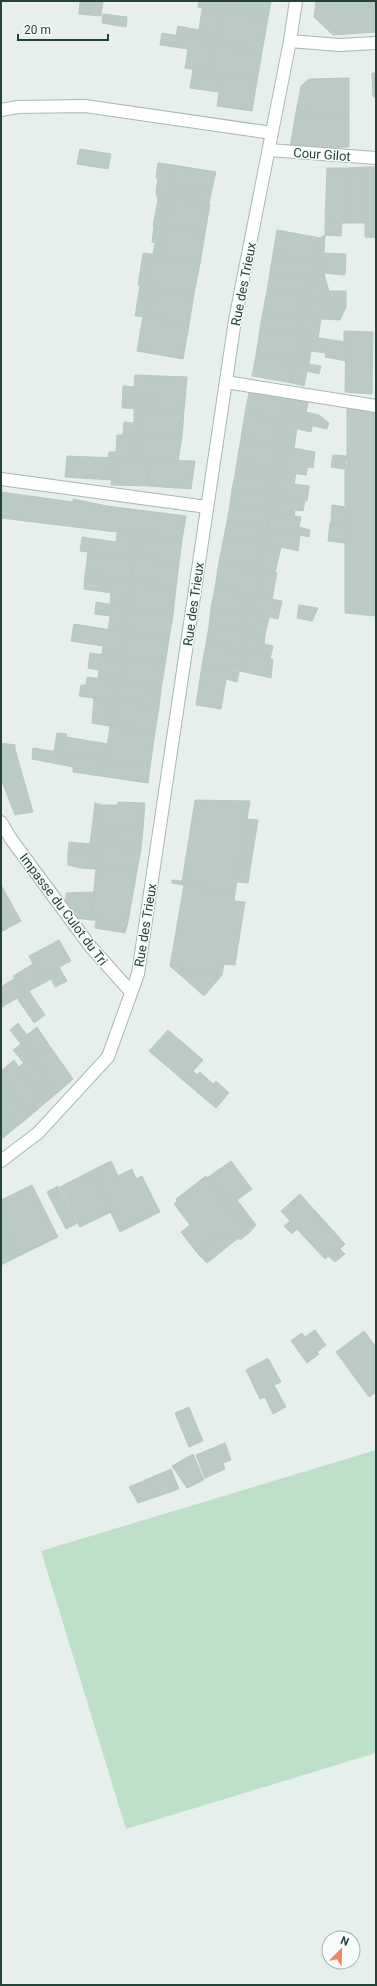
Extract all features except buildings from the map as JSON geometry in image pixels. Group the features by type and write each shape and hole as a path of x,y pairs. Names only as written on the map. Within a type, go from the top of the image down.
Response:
{"street":[{"name":"Rue des Trieux","path":"1,1161 38,1133 108,1057 138,974 235,320 290,41 296,1"},
{"path":"290,41 339,45 376,43"},
{"path":"1,110 18,107 85,106 272,133"},
{"name":"Cour Gilot","path":"269,150 376,158"},
{"path":"226,382 376,406"},
{"path":"1,479 207,507"},
{"name":"Impasse du Culot du Tri","path":"1,822 11,839 90,946 131,992"}],"green space":[{"path":"376,1450 376,1753 126,1829 41,1551"}]}
